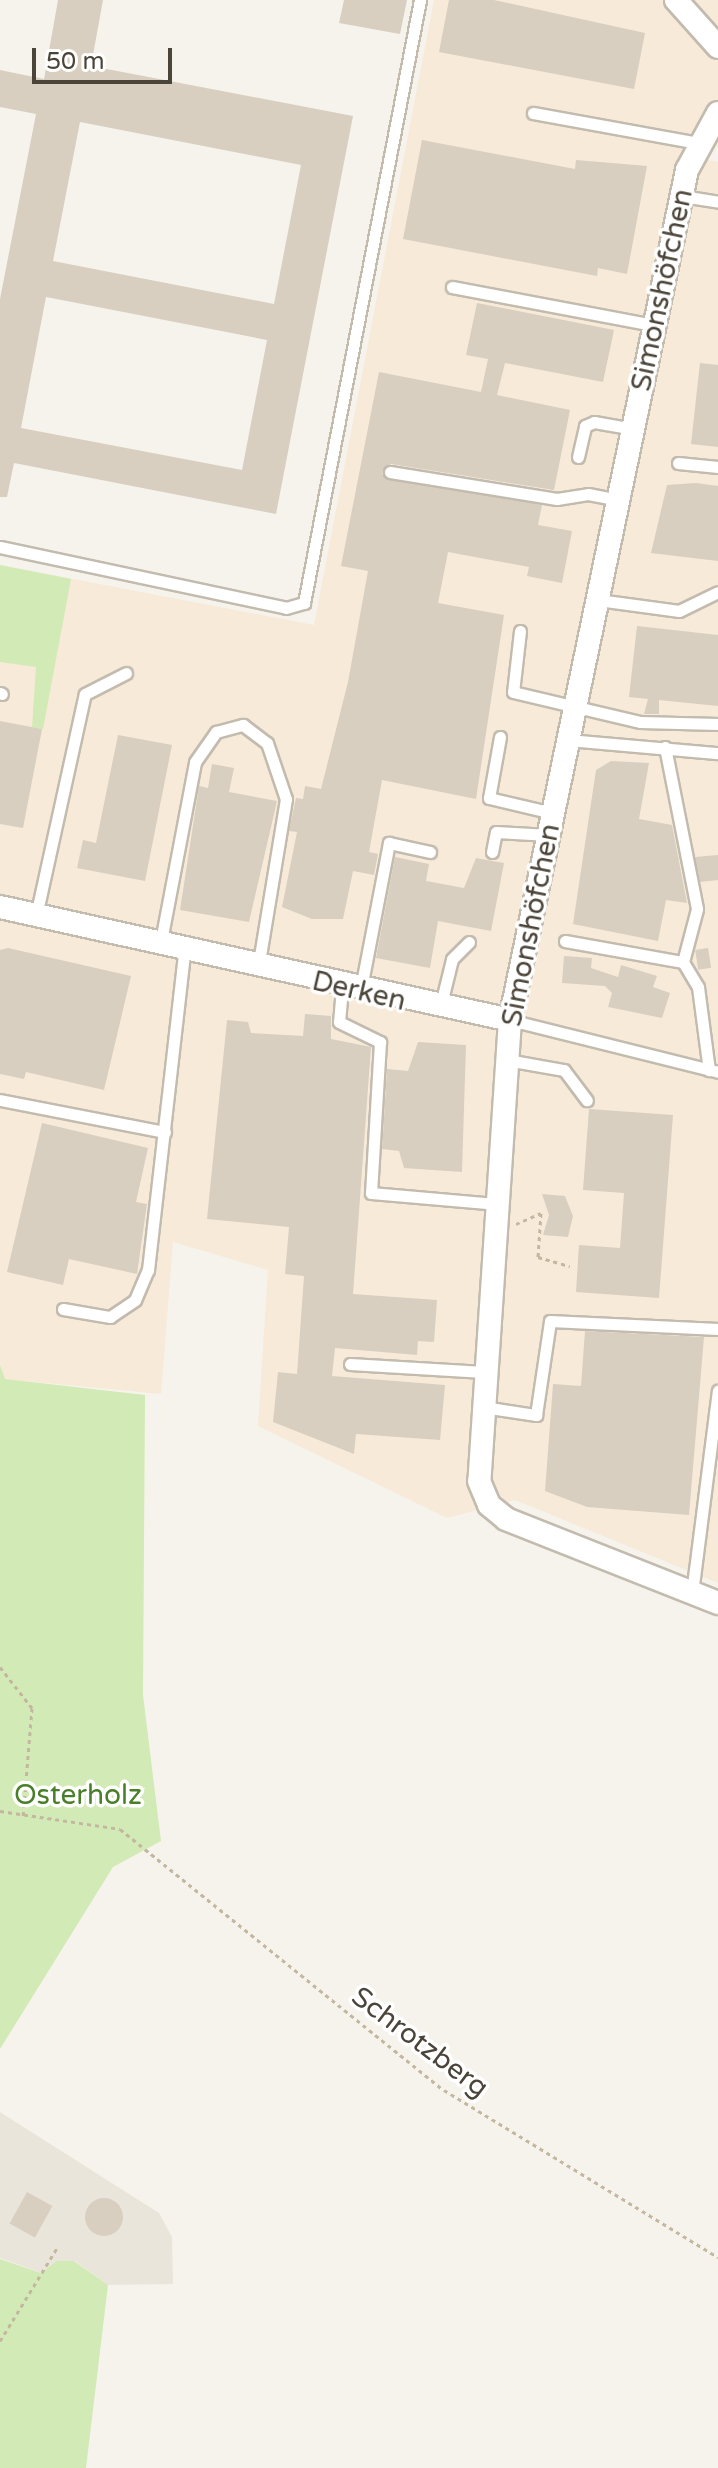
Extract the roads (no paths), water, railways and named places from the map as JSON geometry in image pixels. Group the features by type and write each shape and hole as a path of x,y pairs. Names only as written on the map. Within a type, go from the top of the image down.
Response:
{"street":[{"path":"676,0 718,47"},
{"name":"Simonshöfchen","path":"718,113 698,143 682,196 510,1020 479,1481 489,1505 506,1519 718,1603"},
{"name":"Derken","path":"0,907 351,990 510,1020"}],"lane":[{"path":"0,547 286,608 304,603 420,0"},
{"path":"533,113 698,143"},
{"path":"682,196 718,202"},
{"path":"452,287 654,325"},
{"path":"578,457 585,426 594,422 633,429"},
{"path":"678,463 718,467"},
{"path":"390,472 557,499 588,494 618,500"},
{"path":"598,600 679,611 718,592"},
{"path":"520,631 508,687 640,722 718,724"},
{"path":"36,916 85,694 126,673"},
{"path":"160,947 195,762 216,732 243,725 267,743 286,799 258,968"},
{"path":"500,737 489,798 551,824"},
{"path":"568,740 718,753"},
{"path":"665,747 697,909 683,962 698,987 714,1071"},
{"path":"492,852 496,832 551,824"},
{"path":"430,852 389,843 351,990 339,1022 380,1042 371,1193 496,1204"},
{"path":"565,941 683,962"},
{"path":"440,1008 452,959 469,942"},
{"path":"63,1309 110,1317 135,1300 148,1270 184,952"},
{"name":"Derken","path":"510,1020 714,1071"},
{"path":"507,1060 564,1070 587,1100"},
{"path":"0,1100 165,1132"},
{"path":"483,1406 536,1415 550,1321 718,1329"},
{"path":"350,1364 484,1372"},
{"path":"692,1593 718,1391"}],"park label":[{"name":"Osterholz","path":"78,1795"}]}
